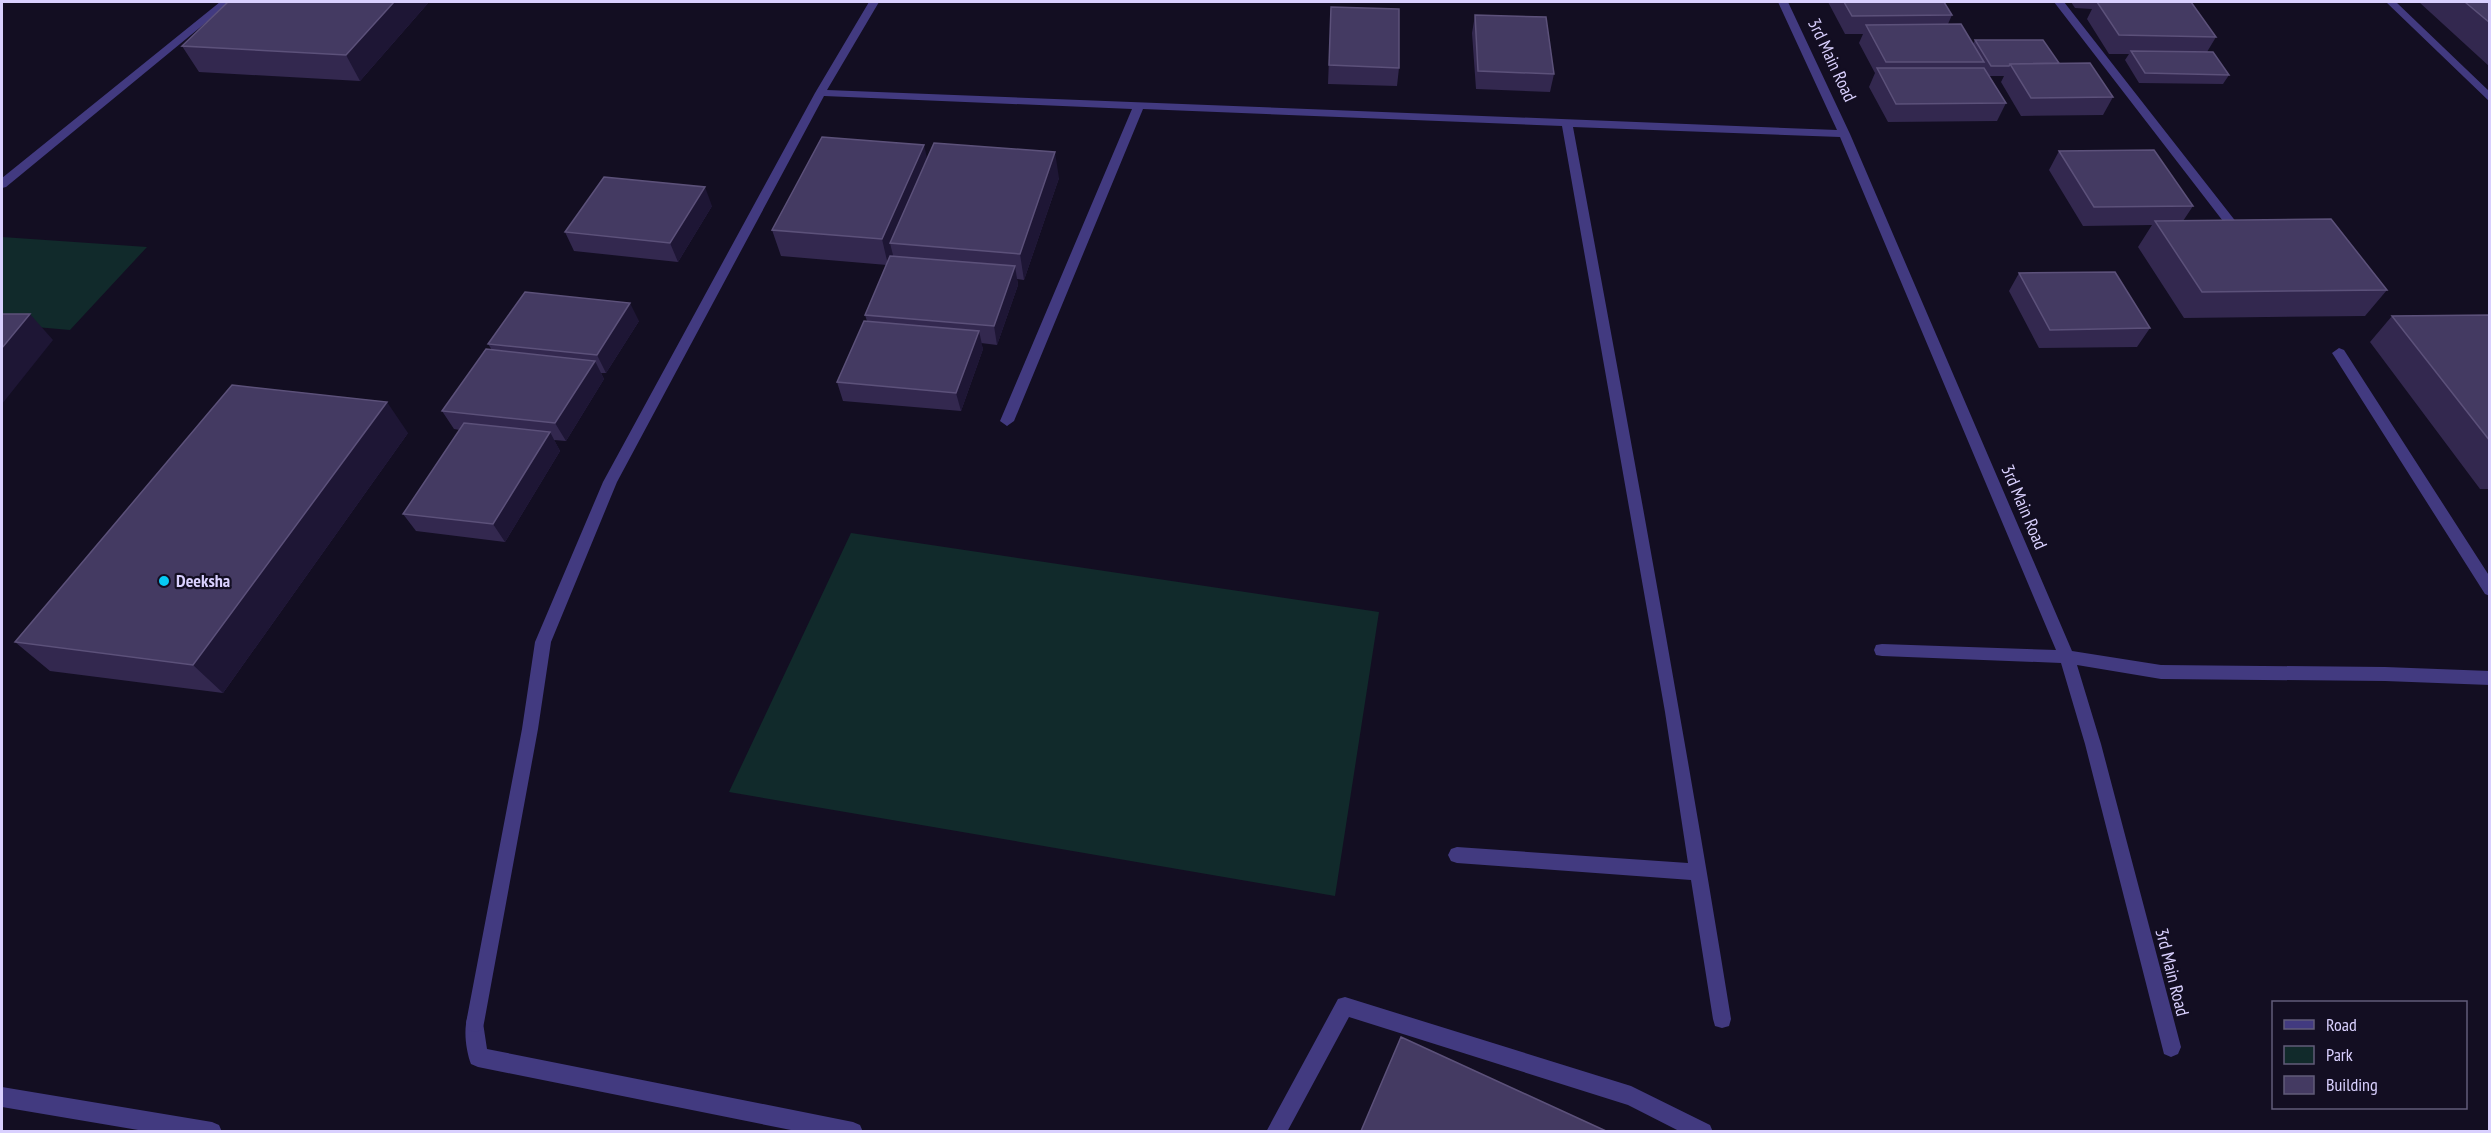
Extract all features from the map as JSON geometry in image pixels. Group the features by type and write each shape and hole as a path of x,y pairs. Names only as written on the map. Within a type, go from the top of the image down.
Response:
{"street":[{"path":"2,184 226,2"},
{"path":"853,1131 478,1057 475,1023 528,741 543,642 610,482 820,93 874,2"},
{"name":"3rd Main Road","path":"1783,2 1844,134 2067,657 2093,744 2171,1047"},
{"path":"2058,2 2244,239"},
{"path":"2391,2 2490,99"},
{"path":"820,93 1844,134"},
{"path":"1007,421 1139,106"},
{"path":"1567,123 1673,712 1722,1019"},
{"path":"2339,353 2490,590"},
{"path":"1881,650 2067,657 2161,672 2385,674 2490,678"},
{"path":"1457,855 1699,872"},
{"path":"1276,1131 1345,1006 1631,1096 1703,1131"},
{"path":"2,1097 212,1131"}],"green space":[{"path":"2,237 147,247 70,330 2,324"},
{"path":"851,533 1379,612 1335,896 729,792"}],"building":[{"path":"228,2 394,2 346,55 182,46"},
{"path":"1844,2 1944,2 1952,15 1852,16"},
{"path":"2097,2 2191,2 2216,37 2119,35"},
{"path":"2465,2 2490,2 2490,23"},
{"path":"1331,7 1399,9 1399,68 1329,65"},
{"path":"1475,15 1546,17 1554,74 1478,71"},
{"path":"1961,24 1984,62 1886,62 1866,25"},
{"path":"1975,40 2043,40 2059,63 1991,66"},
{"path":"2131,51 2213,52 2229,75 2145,73"},
{"path":"2090,63 2113,97 2031,98 2010,64"},
{"path":"1877,68 1984,68 2006,103 1896,104"},
{"path":"822,137 924,145 882,239 772,230"},
{"path":"934,143 1055,152 1020,254 890,243"},
{"path":"2154,150 2193,206 2094,207 2059,151"},
{"path":"604,177 705,187 670,243 565,232"},
{"path":"2331,219 2387,290 2202,292 2155,221"},
{"path":"890,256 1015,266 994,326 865,315"},
{"path":"2115,272 2150,328 2050,330 2019,273"},
{"path":"525,292 630,303 597,355 488,344"},
{"path":"2,314 30,314 2,348"},
{"path":"2490,315 2490,441 2392,316"},
{"path":"864,321 979,331 956,393 837,382"},
{"path":"486,349 595,361 555,423 442,411"},
{"path":"232,385 387,402 193,665 15,642"},
{"path":"464,423 550,432 493,524 403,514"},
{"path":"1401,1037 1606,1131 1361,1131"}],"place":[{"name":"Deeksha","path":"164,581"}]}
